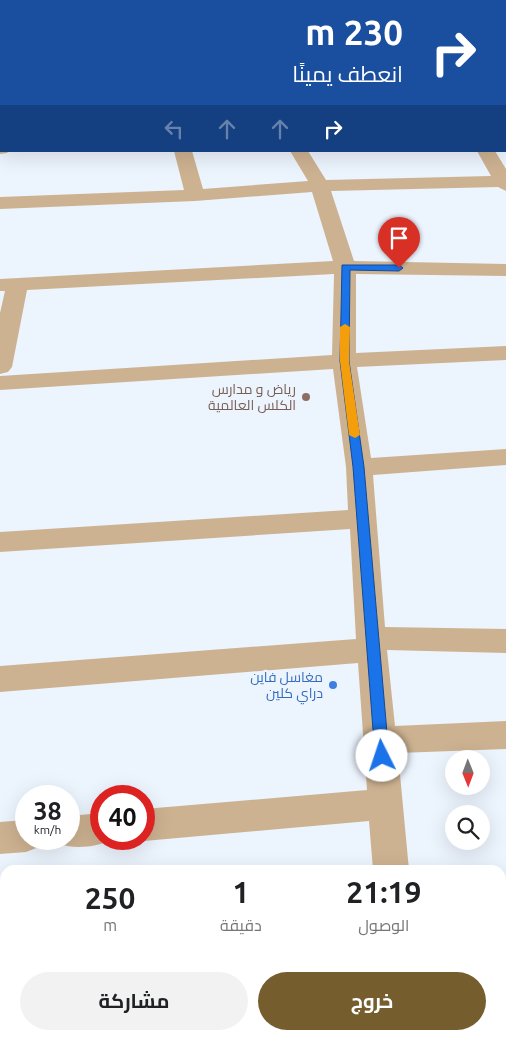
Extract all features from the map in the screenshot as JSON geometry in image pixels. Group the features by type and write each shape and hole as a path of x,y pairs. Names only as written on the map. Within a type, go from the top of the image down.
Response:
{"street":[{"path":"183,152 195,195"},
{"path":"300,152 320,186 346,267 344,361 359,467 391,865"},
{"path":"487,152 505,182"},
{"path":"0,204 195,195 320,186 505,182"},
{"path":"0,367 9,285 346,267 506,270"},
{"path":"0,383 344,361 506,353"},
{"path":"359,467 506,457"},
{"path":"0,542 362,519"},
{"path":"0,679 372,644 506,641"},
{"path":"381,740 506,735"},
{"path":"155,824 385,804"},
{"path":"0,838 15,837"}],"slow traffic":[{"path":"345,327 344,361 355,435"}],"place":[{"name":"رياض و مدارس الكلس العالمية","path":"306,397"},
{"name":"مغاسل فاين دراي كلين","path":"333,685"}],"route":[{"path":"382,756 372,650 359,467 344,361 346,267 399,268"}]}
